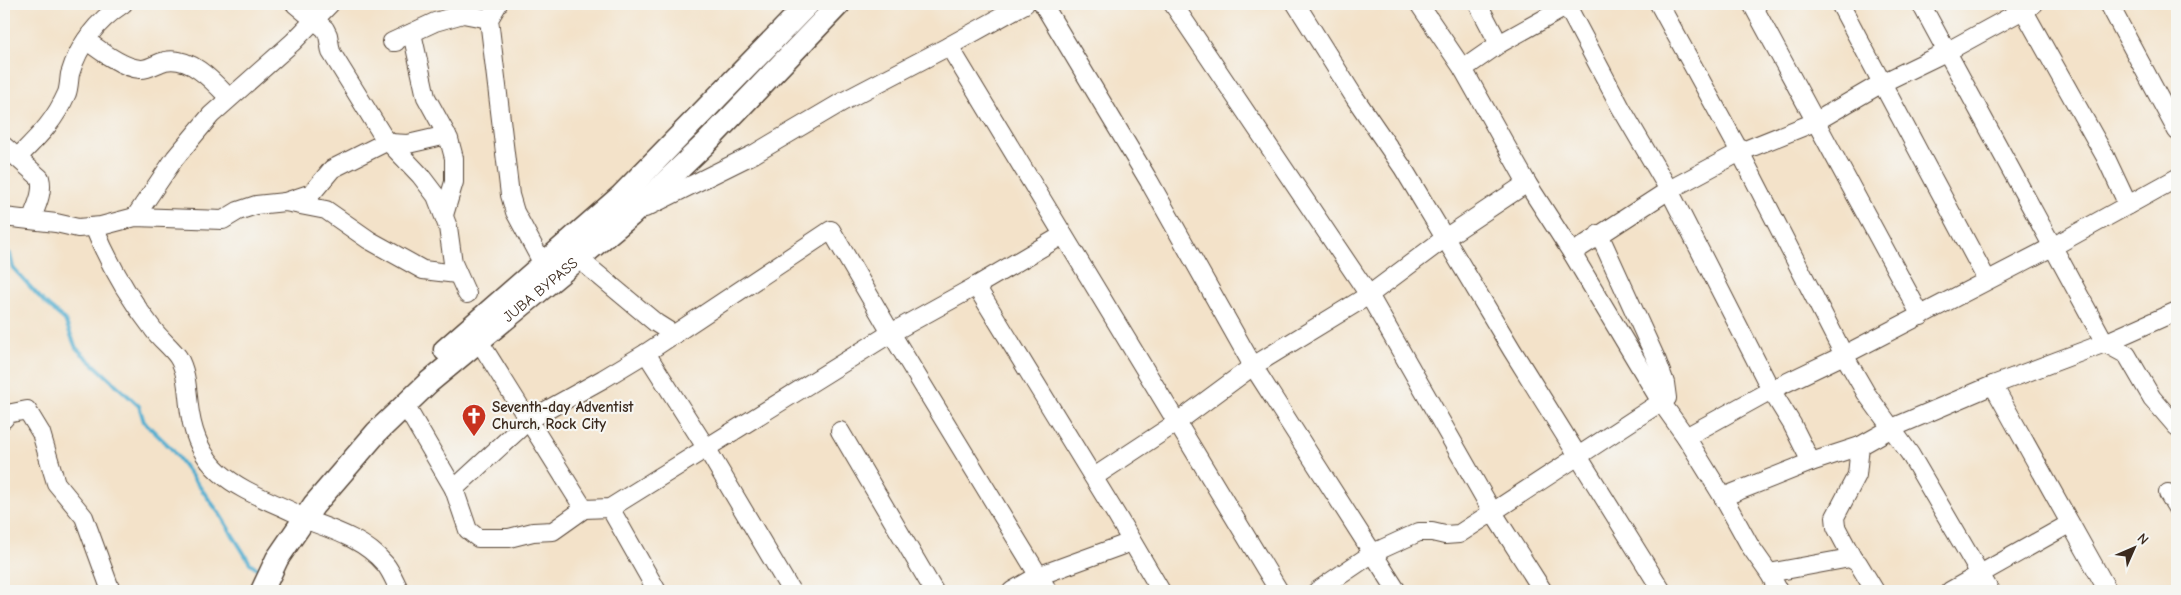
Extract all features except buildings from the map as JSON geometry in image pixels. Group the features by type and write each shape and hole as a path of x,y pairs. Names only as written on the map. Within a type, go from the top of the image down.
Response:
{"main road":[{"name":"JUBA BYPASS","path":"262,591 299,516 355,435 418,373 621,196 808,4"},
{"name":"JUBA BYPASS","path":"246,591 271,542 314,505 377,432 405,405 479,341 631,215 705,144 839,4"}],"street":[{"path":"18,157 49,126 68,90 73,67 86,40 96,25 123,4"},
{"path":"295,4 325,29 331,52 336,62 389,142 420,175 436,196 451,238 453,263 467,294"},
{"path":"135,217 175,158 206,121 229,98 293,42 330,4"},
{"path":"631,215 754,154 842,102 1025,4"},
{"path":"1043,4 1149,181 1254,366 1397,591"},
{"path":"1173,4 1369,295 1492,511 1543,591"},
{"path":"1296,4 1355,98 1403,168 1662,591"},
{"path":"1419,4 1463,69 1527,183 1572,253 1661,402 1686,437 1723,497 1750,546 1779,591"},
{"path":"1478,4 1499,44"},
{"path":"1463,69 1499,44 1568,4 1621,108 1669,190 1771,390 1792,424 1811,462"},
{"path":"1659,4 1740,152 1844,355 1866,393 1910,454 1990,591"},
{"path":"1752,4 1921,316"},
{"path":"1840,4 1987,280"},
{"path":"1921,4 2054,246 2105,344 2127,355 2152,398 2177,427"},
{"path":"2109,4 2177,131"},
{"path":"1572,253 1669,190 1740,152 1816,122 1882,83 1948,51 2026,5 2128,204"},
{"path":"396,42 392,42 435,22 463,14 493,11 510,196 515,212 543,264"},
{"path":"412,33 426,97 447,135 454,158 454,182 444,215"},
{"path":"86,40 131,68 142,70 164,61 178,59 209,76 229,98"},
{"path":"949,46 1279,591"},
{"path":"4,217 78,228 135,217 223,220 238,211 256,205 285,202 312,193 332,169 389,142 408,144 447,135"},
{"path":"4,146 40,178 42,184 40,198 31,220"},
{"path":"1686,437 1771,390 1921,316 2054,246 2177,178"},
{"path":"1094,477 1176,422 1254,366 1369,295 1445,238 1527,183"},
{"path":"285,202 326,210 369,240 423,270 457,274"},
{"path":"94,226 102,247 127,291 153,330 178,358 185,375 194,433 207,460 214,468 239,486 299,516 346,535 372,550 386,565 400,591"},
{"path":"454,488 528,420 603,379 675,335 832,230 891,333 1048,591"},
{"path":"1317,591 1373,553 1419,532 1445,535 1459,534 1667,398 1666,383 1658,361 1599,234"},
{"path":"405,405 454,488 468,530 478,538 510,538 533,532 553,531 584,509 610,508 891,333 1063,235"},
{"path":"578,258 656,324 675,335"},
{"path":"976,286 1094,477 1161,591"},
{"path":"1723,497 1811,462 1860,446 1892,428 1993,385 2105,344 2177,311"},
{"path":"479,341 584,509"},
{"path":"646,353 707,449 791,591"},
{"path":"1993,385 2108,591"},
{"path":"5,414 27,410 41,433 56,483 84,517 111,591"},
{"path":"840,431 929,590"},
{"path":"1860,446 1857,475 1835,517 1836,528 1853,559 1858,563 1875,591"},
{"path":"610,508 657,591"},
{"path":"1950,591 2069,524"},
{"path":"1012,591 1038,576 1131,542"},
{"path":"1769,573 1853,559"}],"waterway":[{"path":"4,250 10,254 13,268 45,303 65,320 76,348 139,406 144,422 171,448 219,513 250,563 262,572"},
{"path":"275,583 282,591"}],"place":[{"name":"Seventh-day Adventist Church, Rock City","path":"474,437"}]}
